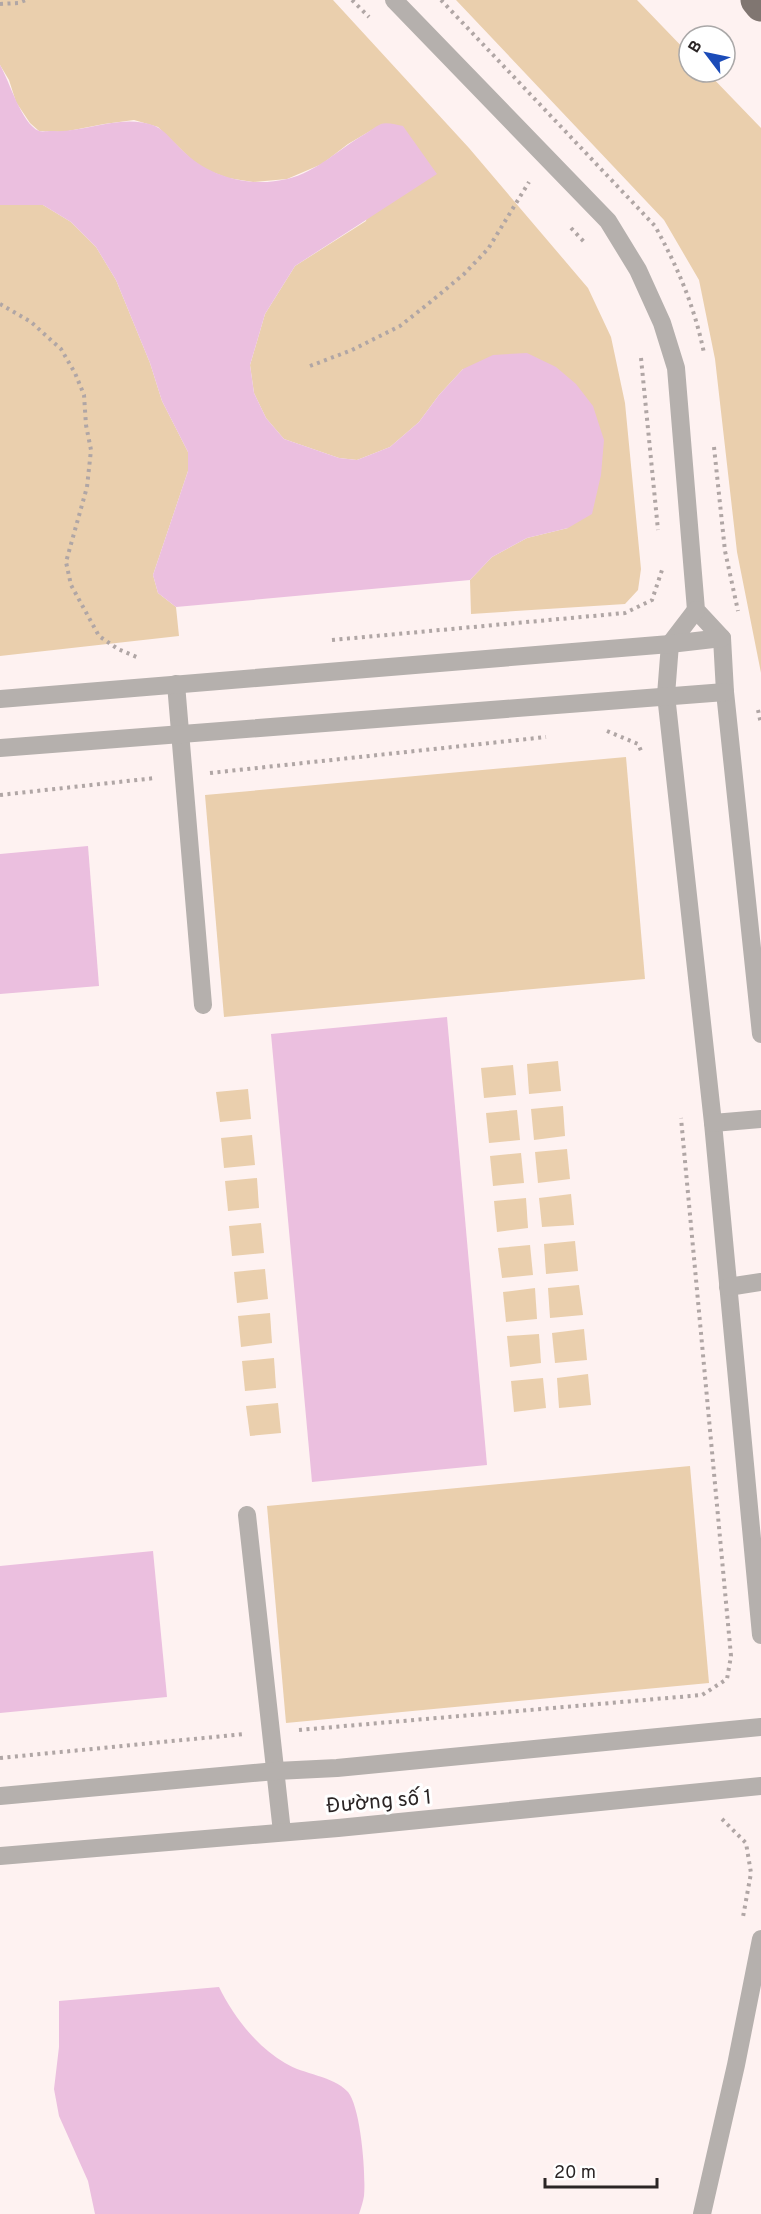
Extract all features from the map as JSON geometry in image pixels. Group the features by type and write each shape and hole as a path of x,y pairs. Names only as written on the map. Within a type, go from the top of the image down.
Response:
{"main road":[{"path":"757,0 761,4"}],"lane":[{"path":"394,0 608,221 638,270 662,323 675,368 696,610 722,638 725,692 761,1034"},
{"path":"696,610 670,644 666,695 713,1123 761,1635"},
{"path":"0,699 722,638"},
{"path":"176,684 203,1005"},
{"path":"0,748 725,692"},
{"path":"713,1123 761,1119"},
{"path":"729,1287 761,1282"},
{"path":"247,1515 282,1832"},
{"name":"Đường số 1","path":"0,1796 276,1771 349,1767 761,1727"},
{"name":"Đường số 1","path":"0,1856 282,1832 761,1786"},
{"path":"702,2214 736,2065 761,1939"}],"path":[{"path":"0,4 26,0"},
{"path":"352,0 376,25"},
{"path":"310,366 352,350 400,326 428,304 488,249 529,182 537,190"},
{"path":"569,225 593,252"},
{"path":"0,304 31,322 61,349 84,395 86,425 91,450 88,478 66,562 71,585 99,636 118,649 139,658"},
{"path":"640,355 659,538"},
{"path":"625,613 652,600 662,573 661,561"},
{"path":"596,732 608,731 638,744 643,754"},
{"path":"0,795 549,737"},
{"path":"0,1758 702,1695 727,1679 731,1656 680,1108"},
{"path":"712,1817 722,1819 746,1843 751,1873 742,1926"}],"shaded area":[{"path":"0,0 333,0 469,148 588,288 611,337 625,403 641,569 638,590 625,604 471,614 470,580 492,557 527,538 568,528 463,369 439,395 419,422 390,447 357,460 339,458 284,439 266,418 254,393 250,365 265,314 295,266 366,221 382,124 348,144 322,164 287,179 253,182 228,178 207,170 194,162 158,127 134,120 63,132 39,131 30,123 16,102 9,80 0,65"},
{"path":"456,0 637,0 677,42 677,84 719,84 761,128 761,673 737,552 715,359 699,280 664,220"},
{"path":"0,65 21,111 39,131 65,131 117,122 155,126 204,167 244,181 273,181 298,176 379,125 386,123 403,126 437,174 295,266 265,314 250,365 254,393 266,418 284,439 339,458 357,460 390,447 419,422 439,395 463,369 493,355 527,353 556,367 576,384 593,406 604,440 601,475 592,514 568,528 527,538 492,557 470,580 176,607 158,593 153,575 188,471 188,452 162,401 150,363 116,280 96,247 71,222 43,205 0,205"},
{"path":"0,205 43,205 71,222 96,247 116,280 150,363 162,401 188,452 188,471 153,575 158,593 176,607 179,636 0,656"},
{"path":"626,757 645,979 224,1017 205,795"},
{"path":"88,846 99,986 0,994 0,854"},
{"path":"447,1017 487,1465 312,1482 271,1034"},
{"path":"558,1061 561,1091 529,1094 527,1064"},
{"path":"513,1065 516,1095 484,1098 481,1068"},
{"path":"248,1089 251,1119 220,1122 216,1092"},
{"path":"563,1106 565,1136 534,1140 531,1109"},
{"path":"517,1110 520,1140 489,1143 486,1113"},
{"path":"252,1135 255,1165 224,1168 221,1138"},
{"path":"567,1149 570,1179 538,1183 535,1152"},
{"path":"521,1153 524,1183 493,1186 490,1156"},
{"path":"257,1178 259,1208 228,1211 225,1181"},
{"path":"571,1194 574,1225 542,1227 539,1198"},
{"path":"526,1198 528,1228 497,1232 494,1201"},
{"path":"261,1223 264,1253 232,1256 229,1226"},
{"path":"575,1241 578,1271 546,1274 544,1244"},
{"path":"530,1245 533,1275 502,1278 498,1248"},
{"path":"265,1269 268,1299 237,1303 234,1272"},
{"path":"579,1285 583,1315 550,1318 548,1288"},
{"path":"535,1288 537,1319 506,1322 503,1292"},
{"path":"270,1313 272,1343 241,1347 238,1316"},
{"path":"584,1329 587,1360 555,1363 552,1333"},
{"path":"539,1334 541,1363 510,1367 507,1336"},
{"path":"274,1358 276,1388 245,1391 242,1361"},
{"path":"588,1374 591,1405 559,1408 557,1378"},
{"path":"543,1378 546,1408 514,1412 511,1381"},
{"path":"278,1403 281,1433 250,1436 246,1406"},
{"path":"690,1466 709,1683 286,1723 267,1506"},
{"path":"153,1551 167,1697 0,1713 0,1566"},
{"path":"219,1987 239,2020 265,2048 293,2067 341,2086 353,2100 359,2126 364,2173 364,2196 359,2214 95,2214 88,2181 59,2116 54,2089 59,2047 59,2001"}]}
